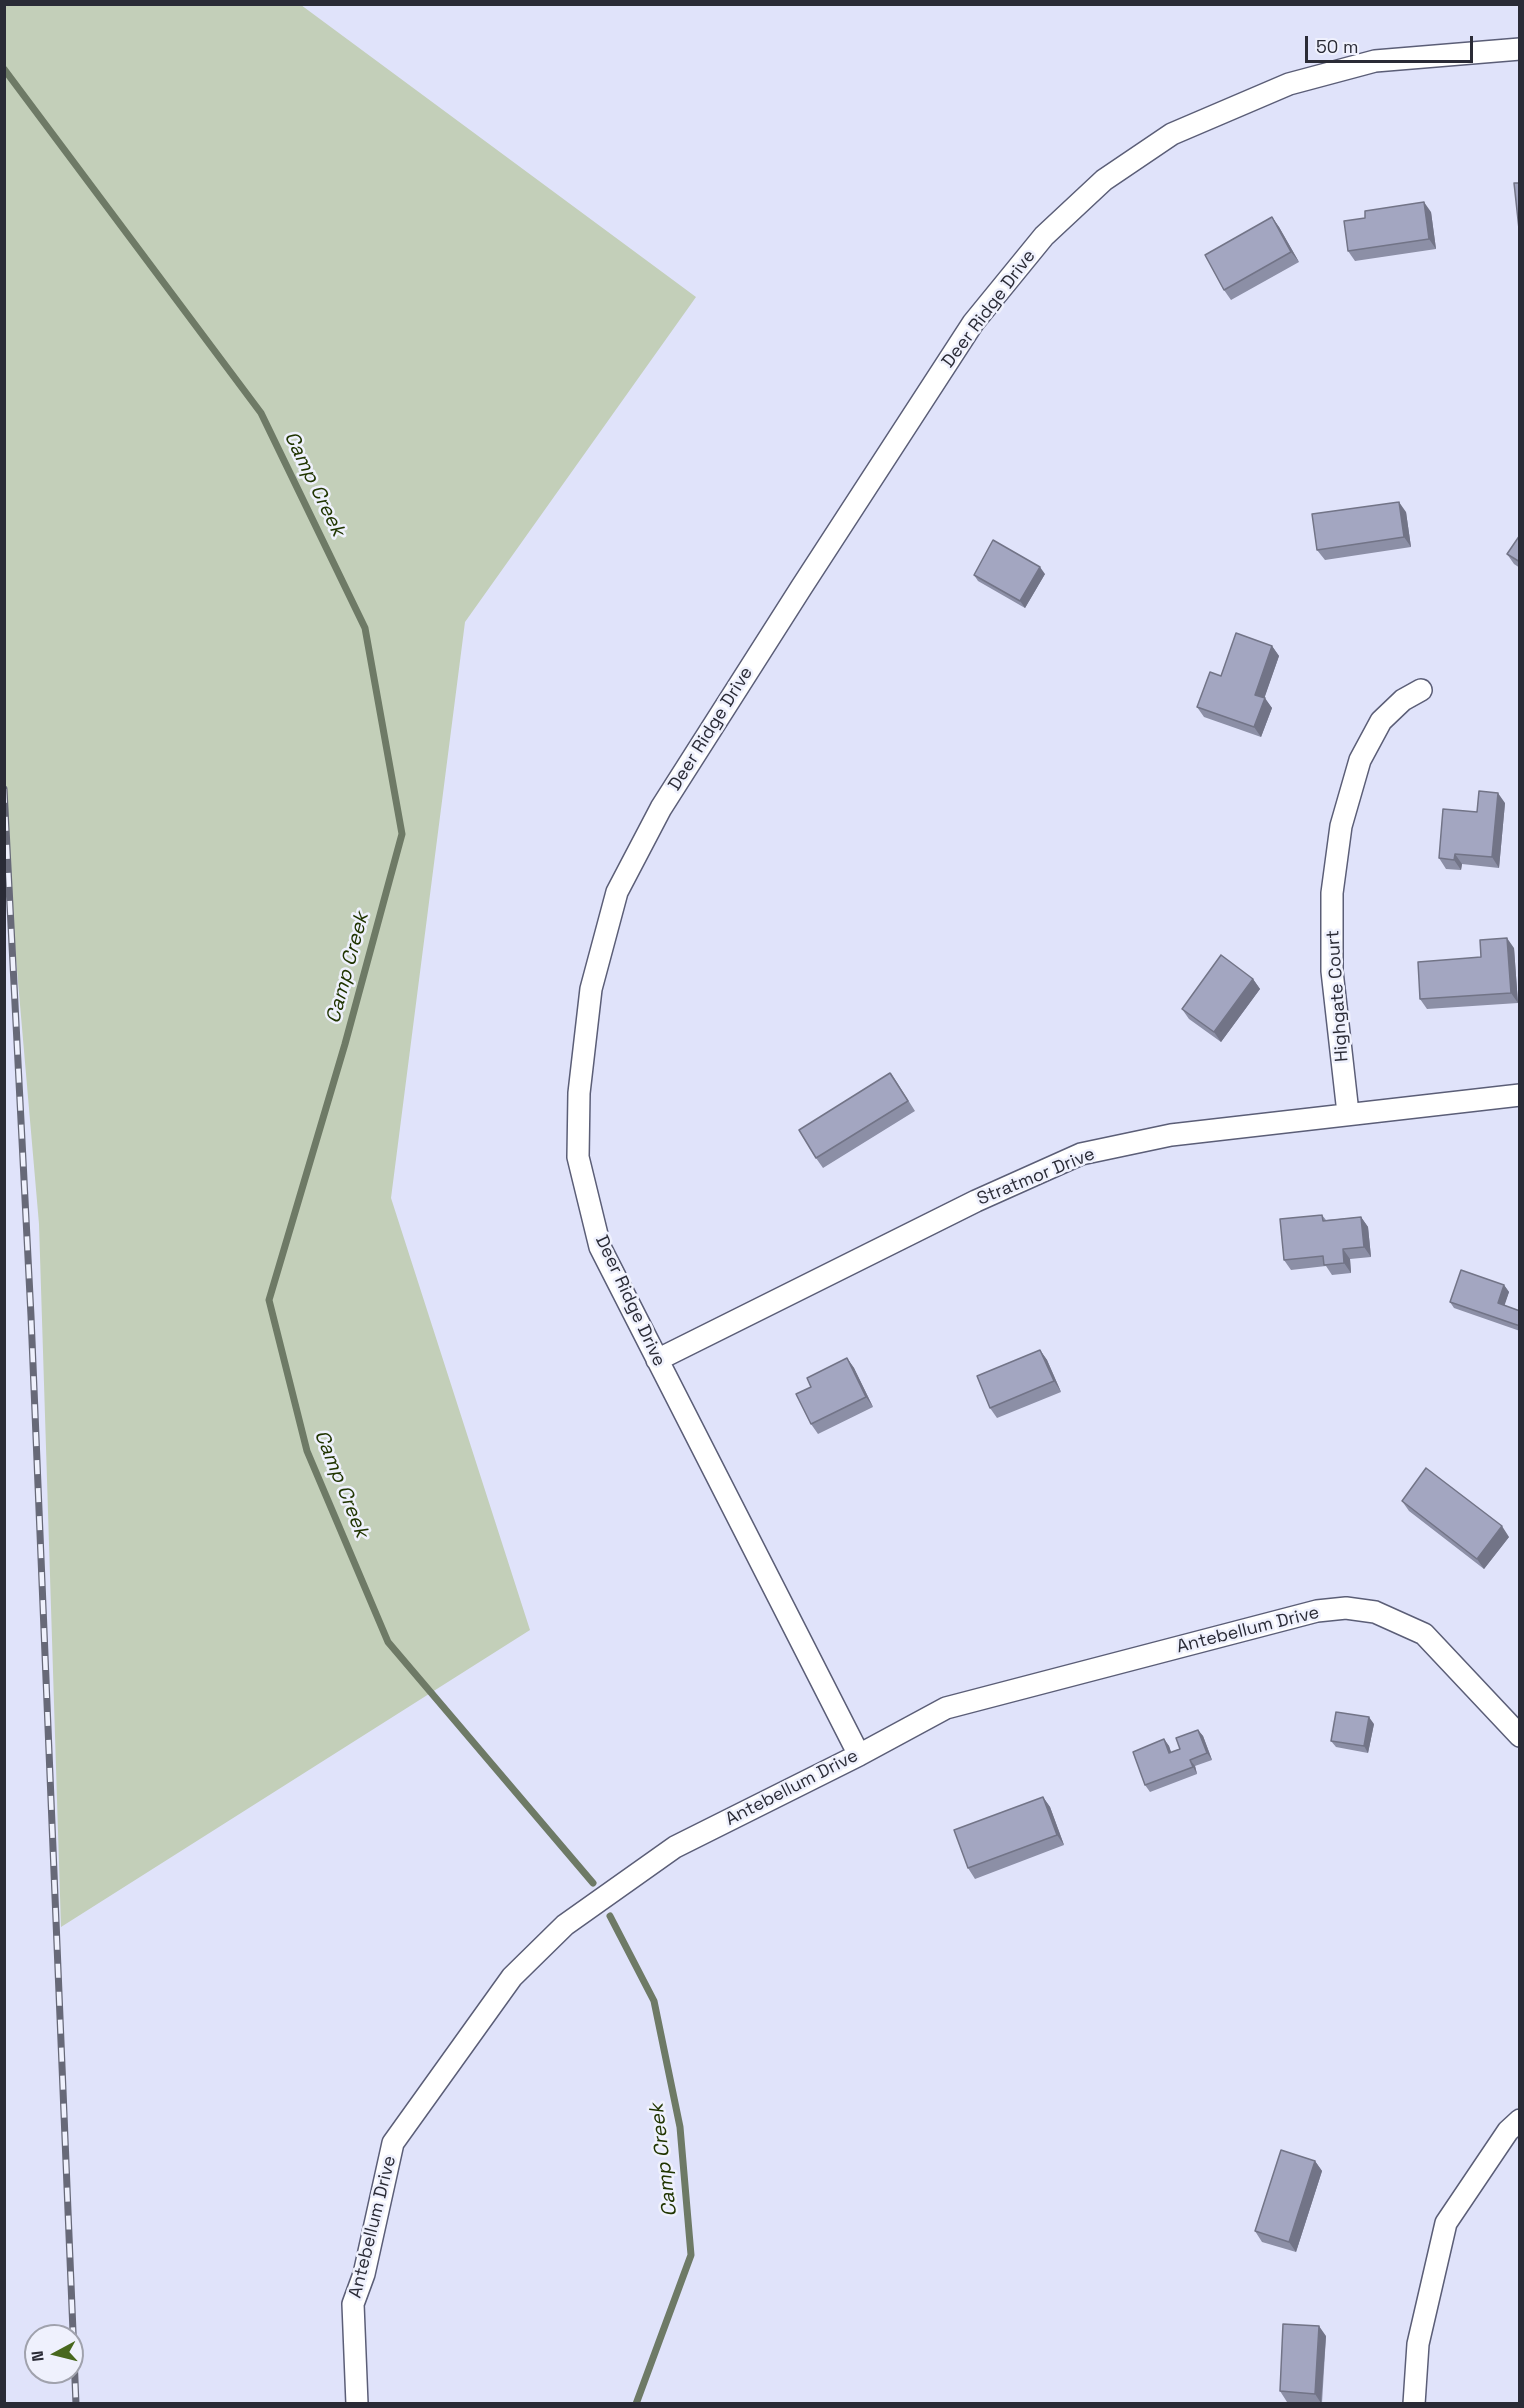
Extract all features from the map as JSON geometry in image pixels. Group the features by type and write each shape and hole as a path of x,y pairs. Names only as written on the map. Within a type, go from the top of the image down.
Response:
{"street":[{"name":"Deer Ridge Drive","path":"859,1755 600,1247 578,1157 579,1094 591,989 617,892 661,808 973,323 1044,236 1104,180 1172,134 1289,84 1375,61 1520,49"},
{"name":"Highgate Court","path":"1348,1113 1332,971 1332,892 1341,826 1360,760 1382,721 1402,699 1421,690"},
{"name":"Stratmor Drive","path":"657,1359 976,1201 1081,1154 1171,1135 1520,1095"},
{"name":"Antebellum Drive","path":"357,2403 353,2304 364,2274 393,2143 512,1977 565,1925 675,1847 859,1755 946,1708 1317,1611 1346,1608 1375,1612 1424,1634 1520,1736"},
{"path":"1414,2403 1418,2344 1446,2223 1508,2131 1520,2120"}],"green space":[{"path":"4,5 301,5 696,297 465,622 391,1198 530,1630 61,1927 39,1224 4,820"}],"building":[{"path":"1514,183 1520,183 1520,229 1519,229"},
{"path":"1424,202 1429,239 1348,251 1344,221 1365,218 1365,211"},
{"path":"1272,217 1291,252 1224,290 1205,255"},
{"path":"1399,502 1404,537 1317,550 1312,514"},
{"path":"1520,535 1520,562 1507,554"},
{"path":"993,540 1040,567 1020,601 974,575"},
{"path":"1236,633 1272,646 1255,695 1265,698 1254,727 1197,707 1210,672 1221,676"},
{"path":"1479,791 1498,793 1492,857 1455,854 1454,860 1439,858 1443,809 1477,812"},
{"path":"1507,938 1511,993 1420,999 1418,962 1481,957 1480,940"},
{"path":"1221,955 1253,979 1214,1032 1182,1009"},
{"path":"890,1073 908,1101 816,1158 799,1130"},
{"path":"1322,1215 1323,1221 1361,1217 1364,1247 1343,1249 1344,1263 1324,1265 1323,1256 1284,1260 1280,1219"},
{"path":"1461,1270 1504,1285 1498,1303 1520,1311 1520,1326 1450,1302"},
{"path":"1040,1350 1054,1381 990,1408 977,1376"},
{"path":"847,1358 866,1397 811,1424 796,1394 811,1387 807,1378"},
{"path":"1426,1468 1502,1526 1477,1559 1402,1501"},
{"path":"1336,1712 1369,1717 1364,1746 1331,1741"},
{"path":"1198,1730 1207,1753 1190,1760 1193,1767 1145,1785 1133,1752 1164,1739 1169,1753 1180,1749 1176,1738"},
{"path":"1043,1797 1057,1835 968,1868 954,1830"},
{"path":"1281,2150 1315,2161 1289,2242 1255,2231"},
{"path":"1283,2324 1319,2326 1315,2394 1280,2391"}],"waterway":[{"name":"Camp Creek","path":"4,69 261,413 365,628 402,834 345,1044 269,1300 307,1451 388,1642 593,1883"},
{"name":"Camp Creek","path":"610,1916 654,2001 680,2127 691,2255 636,2404"}],"railway":[{"path":"4,789 31,1316 76,2404"}]}
